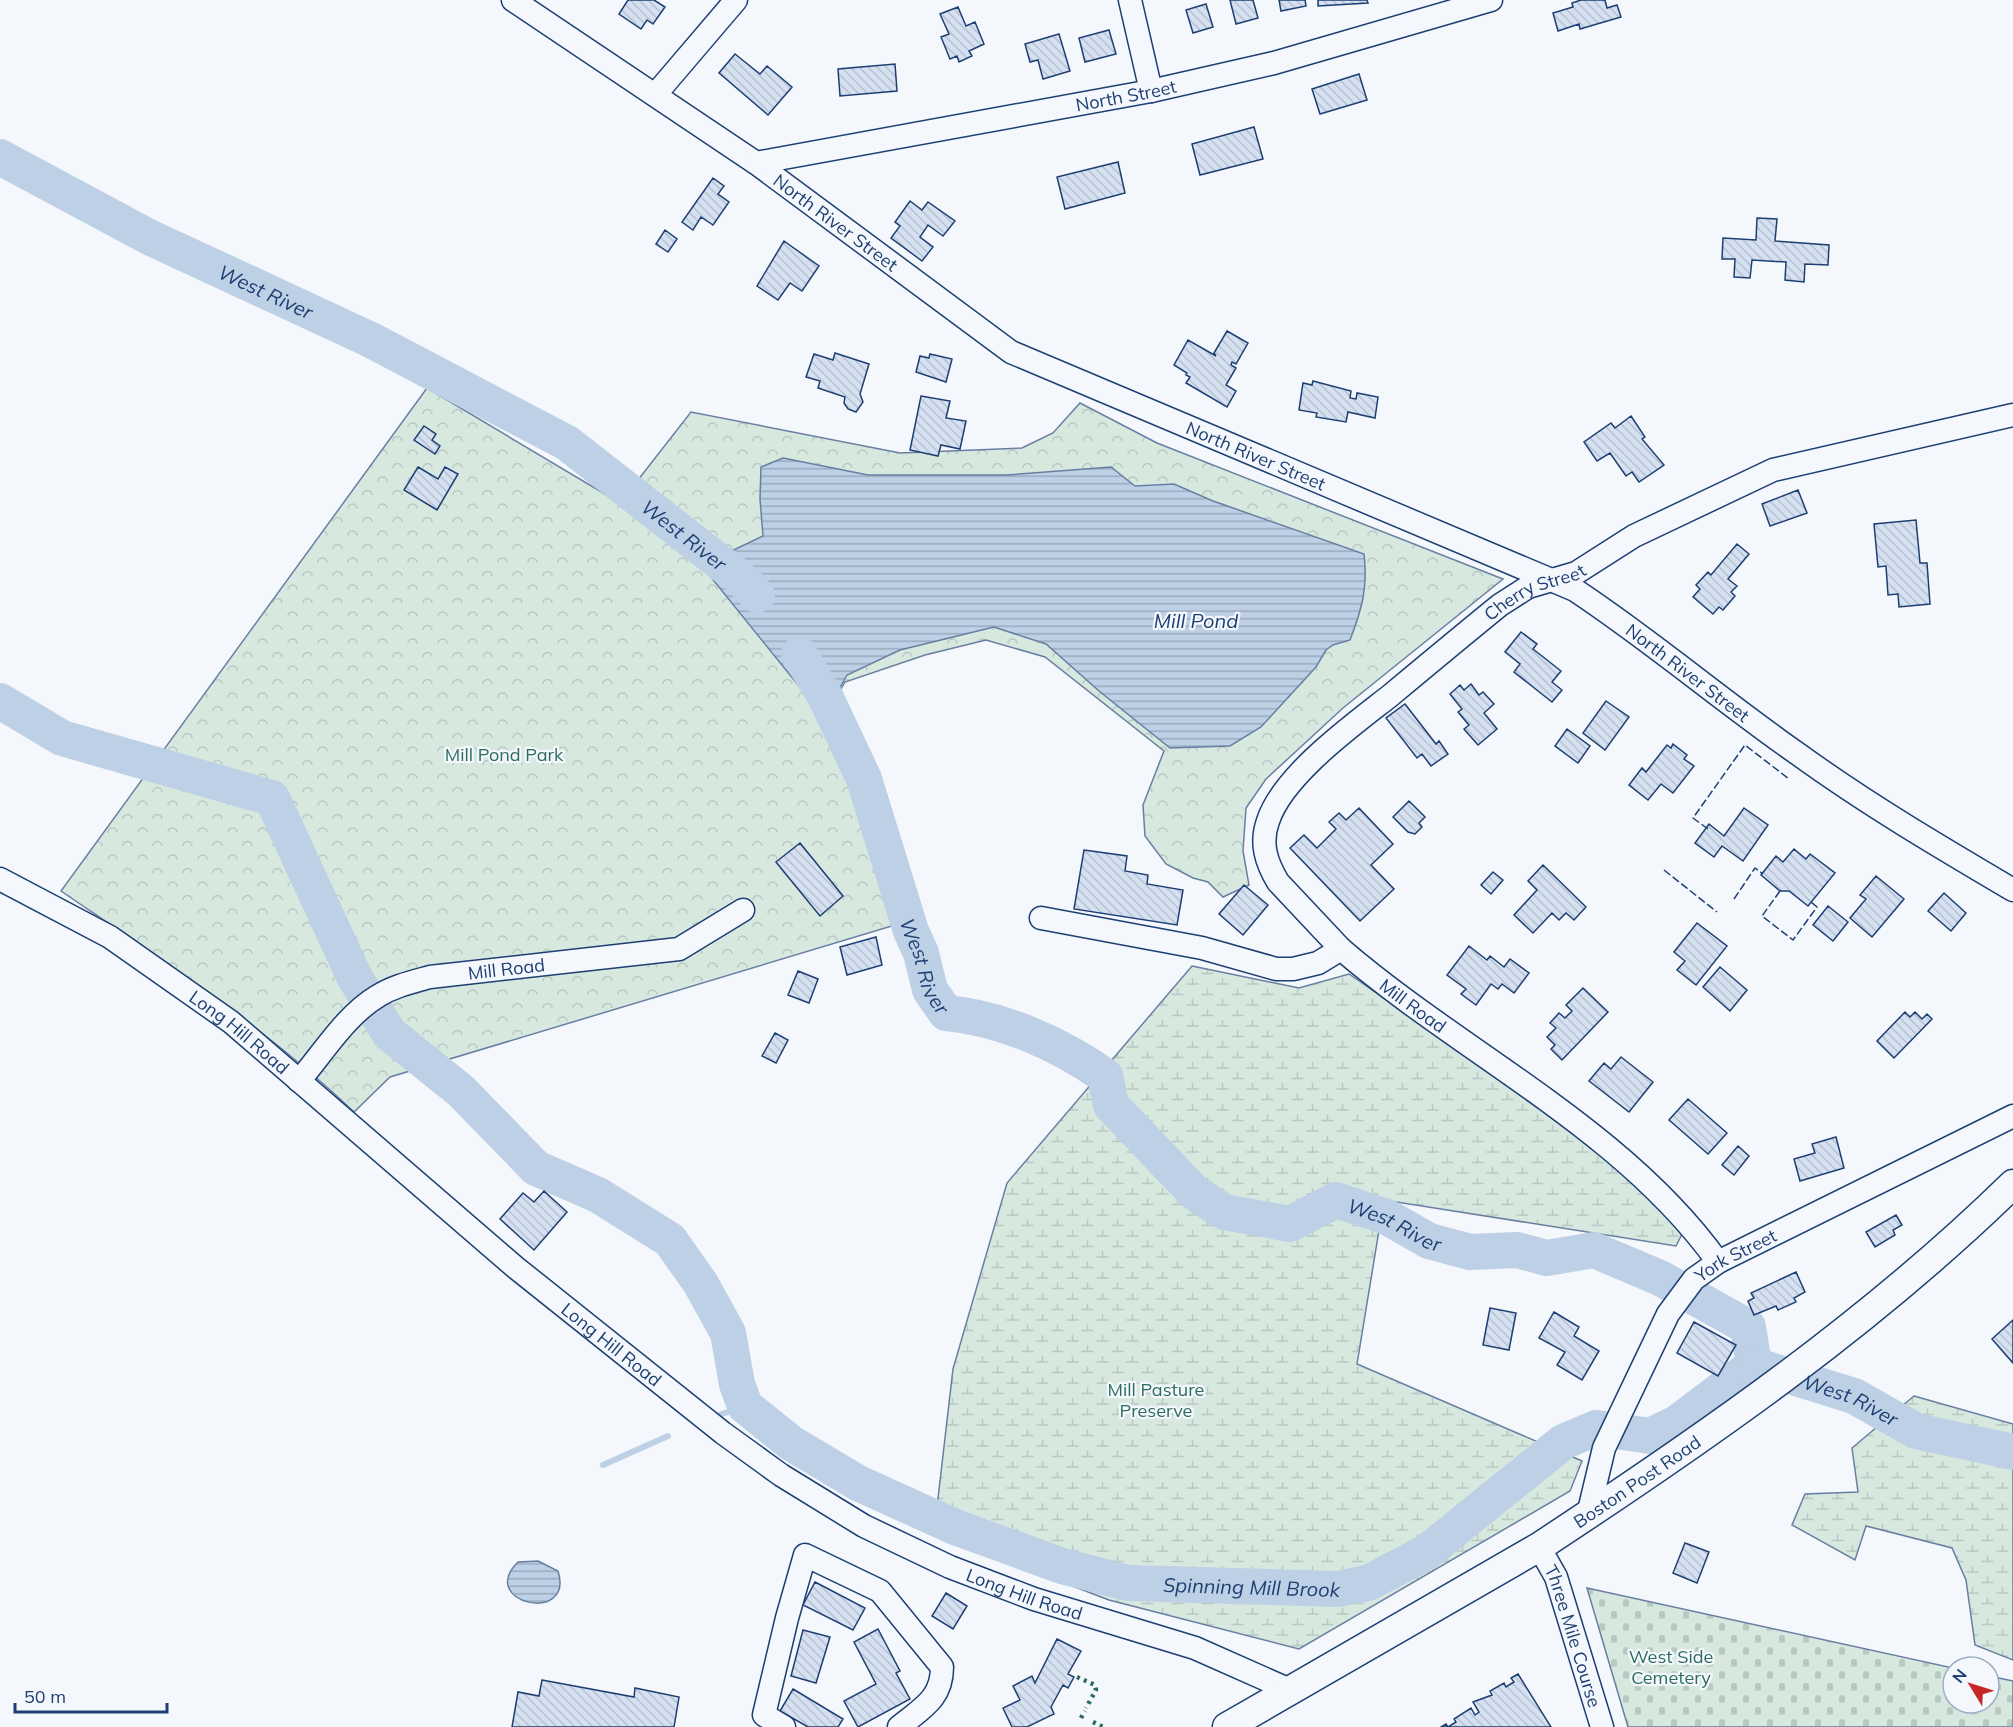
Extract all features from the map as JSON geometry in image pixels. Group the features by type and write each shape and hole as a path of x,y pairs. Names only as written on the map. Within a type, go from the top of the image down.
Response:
{"main road":[{"name":"Boston Post Road","path":"1227,1727 1539,1547 1588,1515 1822,1348 1899,1288 2013,1184"}],"street":[{"name":"North River Street","path":"513,0 756,163 1011,352 1575,590 1620,619 1796,753 1863,800 2013,890"},
{"path":"655,95 736,0"},
{"path":"1130,0 1151,91"},
{"name":"North Street","path":"756,163 1151,91 1274,63 1491,0"},
{"name":"Cherry Street","path":"1341,949 1278,882 1270,870 1264,846 1271,813 1292,783 1324,749 1500,605 1528,587 1576,573 1634,536 1773,470 2013,415"},
{"name":"Long Hill Road","path":"0,879 68,913 143,958 231,1022 566,1308 739,1446 826,1503 894,1541 950,1567 1034,1599 1195,1648 1292,1691"},
{"name":"Mill Road","path":"299,1081 359,1011 377,997 402,984 430,977 679,949 743,910"},
{"path":"1041,918 1202,948 1276,969 1293,969 1318,963 1341,949"},
{"name":"Mill Road","path":"1341,949 1385,987 1622,1159 1692,1226 1718,1262"},
{"name":"York Street","path":"1588,1515 1604,1448 1668,1314 1694,1279 1718,1262 2013,1116"},
{"name":"Three Mile Course","path":"1539,1547 1556,1577 1602,1727"},
{"path":"784,1727 764,1715 805,1554 880,1591 942,1667 942,1682 933,1700 900,1727"}],"green space":[{"name":"Mill Pond Park","path":"427,388 620,503 691,412 900,453 1022,448 1053,433 1080,403 1157,443 1503,579 1343,708 1266,779 1246,808 1243,851 1249,885 1223,897 1208,882 1193,878 1166,864 1145,836 1143,805 1164,751 1045,657 986,640 925,655 845,682 833,703 863,764 915,919 390,1077 354,1112 285,1051 249,1023 61,891"},
{"name":"Mill Pasture Preserve","path":"1192,966 1299,988 1349,974 1559,1119 1679,1222 1682,1234 1676,1246 1384,1200 1357,1364 1582,1461 1570,1491 1299,1649 1109,1600 934,1533 953,1369 1007,1183"},
{"path":"1914,1396 2013,1424 2013,1660 1975,1645 1966,1580 1952,1548 1866,1526 1855,1560 1792,1525 1805,1494 1858,1492 1852,1448"},
{"name":"West Side Cemetery","path":"1587,1588 1941,1665 1941,1715 2001,1715 2001,1678 2013,1681 2013,1727 1628,1727"}],"water":[{"name":"Mill Pond","path":"783,458 868,475 1007,475 1111,467 1135,486 1174,484 1213,501 1364,554 1365,577 1361,608 1350,640 1333,645 1326,650 1316,667 1261,727 1230,746 1170,748 1099,691 1046,644 994,627 900,650 847,675 838,691 811,701 710,576 723,555 763,536 760,499 761,467"},
{"path":"538,1561 558,1571 559,1588 553,1598 542,1603 529,1602 517,1597 509,1588 508,1576 518,1562"}],"building":[{"path":"628,0 654,0 665,7 653,24 647,20 641,29 619,14"},
{"path":"1230,0 1253,0 1258,18 1236,24"},
{"path":"1279,0 1305,0 1306,6 1281,11"},
{"path":"1318,0 1367,0 1368,3 1318,6"},
{"path":"1581,0 1605,0 1607,8 1617,5 1621,17 1580,29 1579,24 1558,31 1553,13 1573,7 1572,3"},
{"path":"1206,4 1213,27 1193,33 1186,10"},
{"path":"958,7 966,26 975,22 984,44 969,51 972,56 959,62 957,56 950,59 941,37 949,34 940,14"},
{"path":"1109,30 1116,54 1085,62 1079,38"},
{"path":"1059,34 1070,71 1043,79 1038,60 1030,62 1025,44"},
{"path":"735,54 760,74 767,66 792,87 768,115 719,73"},
{"path":"895,64 897,91 840,96 838,69"},
{"path":"1359,74 1367,100 1320,114 1312,89"},
{"path":"1254,127 1263,159 1200,175 1192,144"},
{"path":"1118,162 1125,193 1065,209 1057,177"},
{"path":"713,178 724,186 718,194 729,202 713,225 701,217 693,230 682,222"},
{"path":"910,201 922,210 928,202 955,221 943,236 928,225 920,237 933,247 922,261 891,238 900,226 895,222"},
{"path":"1757,218 1777,219 1775,241 1829,245 1828,265 1805,264 1804,282 1785,280 1786,262 1752,260 1750,278 1734,277 1735,259 1722,259 1723,238 1756,240"},
{"path":"665,230 677,239 668,252 656,244"},
{"path":"784,241 819,266 802,291 790,283 778,300 757,286"},
{"path":"1227,331 1248,343 1236,364 1232,362 1231,365 1236,368 1226,385 1236,391 1227,407 1186,383 1190,377 1174,365 1188,340 1216,356 1214,353"},
{"path":"835,353 869,364 860,394 863,402 856,412 848,409 844,403 845,397 818,388 820,381 806,377 814,354 833,360"},
{"path":"930,354 952,359 946,382 916,372 920,356 929,358"},
{"path":"1313,381 1351,391 1350,398 1356,399 1357,393 1378,397 1375,418 1348,412 1346,422 1316,417 1317,413 1299,410 1303,383 1312,385"},
{"path":"921,396 950,401 946,418 966,421 960,449 941,445 938,456 910,450"},
{"path":"1631,416 1645,437 1642,439 1664,465 1639,482 1632,472 1626,476 1610,453 1597,461 1584,442 1611,423 1615,428"},
{"path":"424,426 436,434 432,440 440,446 435,454 414,440"},
{"path":"418,467 438,479 445,467 458,474 437,510 404,490"},
{"path":"1798,490 1807,513 1770,526 1762,504"},
{"path":"1916,520 1920,563 1927,563 1930,604 1899,607 1898,594 1888,595 1886,566 1878,567 1874,524"},
{"path":"1737,544 1749,554 1728,579 1737,586 1731,592 1735,596 1723,610 1719,607 1713,614 1693,597 1700,589 1696,585 1708,572 1711,575"},
{"path":"1521,632 1537,644 1533,649 1561,671 1552,682 1562,690 1552,702 1514,672 1520,664 1505,652"},
{"path":"1471,684 1479,695 1483,692 1494,704 1484,713 1497,729 1478,745 1464,729 1469,725 1458,712 1462,709 1450,694 1460,685 1464,690"},
{"path":"1606,701 1629,717 1605,750 1583,733"},
{"path":"1405,704 1436,744 1439,741 1448,754 1431,766 1422,754 1417,758 1386,718"},
{"path":"1567,729 1590,746 1578,763 1555,746"},
{"path":"1673,744 1687,755 1684,759 1694,766 1673,793 1661,784 1648,800 1629,785 1642,768 1646,772 1667,745 1671,748"},
{"path":"1409,801 1425,817 1419,823 1422,827 1415,834 1408,832 1393,817"},
{"path":"1359,808 1393,844 1371,865 1394,889 1360,921 1290,848 1304,835 1317,848 1336,829 1329,822 1339,813 1346,820"},
{"path":"1744,808 1768,825 1743,861 1722,846 1714,857 1695,843 1709,824 1724,836"},
{"path":"800,843 843,896 820,916 776,862"},
{"path":"1794,849 1806,859 1810,854 1835,873 1808,906 1789,891 1780,891 1761,875 1776,856 1783,862"},
{"path":"1084,850 1127,856 1125,871 1148,875 1147,884 1183,890 1177,925 1074,909"},
{"path":"1543,865 1586,907 1574,920 1566,913 1559,920 1552,913 1533,933 1514,915 1537,890 1528,881"},
{"path":"1493,872 1503,880 1491,894 1481,885"},
{"path":"1876,876 1904,899 1872,937 1850,918 1866,899 1860,895"},
{"path":"1244,885 1268,905 1243,935 1219,914"},
{"path":"1944,893 1966,913 1951,931 1928,911"},
{"path":"1828,906 1848,922 1833,941 1813,925"},
{"path":"1697,923 1727,946 1696,985 1677,970 1685,961 1674,952"},
{"path":"876,937 882,965 847,975 840,947"},
{"path":"1469,946 1487,960 1490,956 1504,967 1510,959 1529,973 1514,993 1502,984 1498,989 1491,984 1476,1005 1461,994 1466,989 1447,975"},
{"path":"1720,967 1747,990 1730,1011 1703,987"},
{"path":"798,971 818,979 809,1003 788,995"},
{"path":"1583,988 1608,1012 1562,1060 1551,1049 1555,1045 1547,1037 1556,1028 1550,1023 1559,1013 1565,1018 1572,1011 1566,1005"},
{"path":"1905,1012 1910,1017 1915,1012 1922,1019 1927,1014 1932,1019 1894,1058 1877,1041"},
{"path":"775,1033 788,1040 776,1063 762,1056"},
{"path":"1621,1057 1653,1082 1629,1112 1589,1081 1604,1063 1611,1069"},
{"path":"1688,1099 1727,1133 1708,1154 1669,1120"},
{"path":"1836,1137 1844,1168 1800,1181 1794,1159 1815,1153 1812,1144"},
{"path":"1738,1146 1749,1156 1734,1175 1722,1165"},
{"path":"544,1191 567,1212 534,1250 500,1219 523,1193 534,1202"},
{"path":"1896,1215 1902,1225 1893,1230 1895,1235 1875,1247 1866,1232"},
{"path":"1796,1272 1805,1292 1794,1298 1796,1302 1778,1310 1776,1306 1754,1315 1748,1301 1754,1298 1751,1293"},
{"path":"1490,1308 1516,1313 1509,1350 1483,1345"},
{"path":"1554,1312 1579,1327 1574,1336 1599,1351 1582,1380 1557,1365 1565,1352 1539,1338"},
{"path":"2013,1320 2013,1363 1992,1339"},
{"path":"1694,1322 1736,1345 1718,1376 1677,1353"},
{"path":"1685,1543 1709,1552 1697,1583 1673,1573"},
{"path":"815,1582 865,1608 853,1630 803,1605"},
{"path":"946,1593 967,1606 953,1629 932,1616"},
{"path":"878,1629 900,1671 896,1673 910,1699 858,1727 844,1701 876,1684 854,1642"},
{"path":"803,1630 830,1637 816,1683 791,1676"},
{"path":"1057,1639 1081,1651 1068,1674 1074,1677 1068,1688 1063,1685 1051,1707 1054,1714 1027,1727 1012,1727 1003,1708 1020,1700 1013,1686 1032,1676 1035,1683"},
{"path":"1518,1674 1551,1727 1448,1727 1456,1722 1454,1719 1471,1708 1475,1715 1479,1712 1473,1702 1492,1695 1490,1691 1504,1683 1506,1687 1514,1682 1511,1678"},
{"path":"542,1680 634,1697 635,1688 679,1697 674,1727 512,1727 518,1692 539,1696"},
{"path":"793,1689 843,1719 838,1727 808,1727 780,1711"}],"waterway":[{"name":"West River","path":"0,157 149,237 371,340 567,443 740,578 757,595"},
{"name":"West River","path":"799,654 825,696 864,779 911,931 921,953 930,990 946,1013 988,1020 1030,1034 1069,1053 1105,1076 1111,1105 1194,1192 1224,1212 1290,1224 1336,1200 1387,1217 1429,1241 1470,1252 1517,1250 1547,1258 1594,1250 1660,1278 1748,1327 1754,1365"},
{"name":"Spinning Mill Brook","path":"0,701 62,738 272,798 354,976 389,1033 461,1091 536,1168 598,1195 670,1240 701,1284 728,1333 737,1384 745,1406 791,1443 858,1483 955,1527 1062,1566 1128,1583 1338,1589 1368,1583 1427,1552 1563,1442 1596,1428 1650,1436 1677,1423 1754,1365"},
{"name":"West River","path":"1757,1366 1854,1396 1916,1431 2013,1452"},
{"name":"Spinning Mill Brook","path":"719,1415 745,1406"},
{"name":"Spinning Mill Brook","path":"603,1465 668,1436"}],"hedge":[{"path":"1077,1677 1095,1685 1096,1690 1086,1708"},
{"path":"1081,1718 1085,1711"},
{"path":"1093,1722 1103,1727"}],"fence":[{"path":"1708,829 1693,818 1745,745 1789,779"},
{"path":"1734,899 1755,868 1763,874"},
{"path":"1664,870 1717,912"},
{"path":"1780,891 1762,916 1793,940 1817,907 1811,902"}]}
